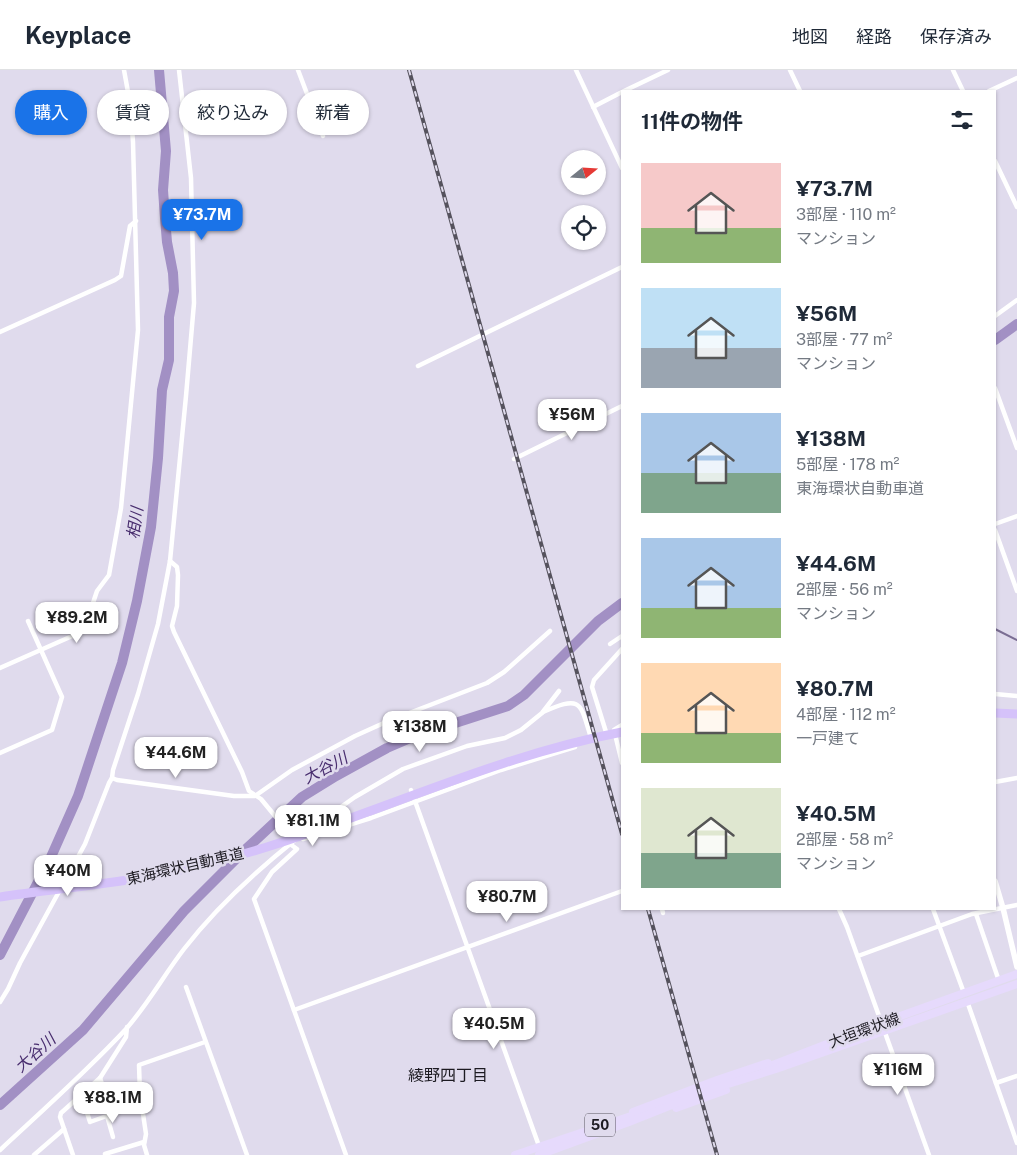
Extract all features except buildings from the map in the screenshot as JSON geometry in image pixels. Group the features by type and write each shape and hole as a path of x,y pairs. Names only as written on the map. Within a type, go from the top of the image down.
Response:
{"highway":[{"path":"996,713 1017,714"},
{"name":"東海環状自動車道","path":"0,897 139,878 220,861 311,832 409,795 516,758 618,731"}],"main road":[{"name":"大垣環状線","path":"515,1155 541,1152 769,1066 775,1066 885,1031 1017,974"},
{"name":"大垣環状線","path":"775,1066 881,1023 966,997 1017,984"},
{"path":"768,1063 775,1066 771,1072 683,1106 628,1119 717,1080 768,1063"}],"street":[{"path":"0,668 79,633 90,612 97,591 109,575 120,508 138,330 133,142 130,102 124,70"},
{"path":"0,1002 86,844 112,778 112,770 138,694 158,624 170,561 194,312 190,178 179,70"},
{"path":"298,70 323,136"},
{"path":"576,70 621,166"},
{"path":"628,90 668,70"},
{"path":"790,70 800,90"},
{"path":"953,70 963,90"},
{"path":"991,90 1017,78"},
{"path":"593,106 621,93"},
{"path":"996,163 1017,207"},
{"path":"0,332 121,276 130,226 136,221"},
{"path":"418,366 621,267"},
{"path":"996,315 1017,300"},
{"path":"996,391 1017,448"},
{"path":"514,459 621,406"},
{"path":"996,524 1017,516"},
{"path":"996,533 1017,592"},
{"path":"170,561 177,567 178,575 177,606 172,626 174,632 249,790 261,799 296,839 304,839 327,832 501,770 580,746 591,738 606,732 618,731 621,755"},
{"path":"0,753 52,730 62,697 28,621"},
{"path":"112,778 234,796 255,796 292,770 355,736 487,683 504,672 550,631"},
{"path":"610,644 621,637"},
{"path":"606,732 592,687 594,680 621,651"},
{"path":"0,1150 127,1027 185,947 241,887 296,839 355,796 403,769 467,746 505,738 521,730 542,713 559,691"},
{"path":"996,694 1017,696"},
{"path":"542,713 565,703 573,702 579,705 584,712 591,738"},
{"path":"996,782 1017,778"},
{"path":"411,790 541,1152"},
{"path":"290,844 297,849 272,872 254,899 346,1155"},
{"path":"996,884 1017,967"},
{"path":"294,1010 621,892"},
{"path":"996,910 1017,905"},
{"path":"838,910 858,956 929,1155"},
{"path":"933,910 1017,1143"},
{"path":"858,956 976,914 994,910"},
{"path":"976,914 999,981"},
{"path":"186,987 247,1155"},
{"path":"72,1155 60,1117 61,1113 100,1078 126,1037 127,1027"},
{"path":"147,1155 144,1142 146,1134 140,1094 139,1065 205,1042"},
{"path":"996,1083 1017,1076"},
{"path":"80,1097 83,1100 90,1122 112,1114 100,1078"},
{"path":"107,1116 113,1137"},
{"path":"34,1155 64,1129"},
{"path":"105,1154 144,1142"}],"waterway":[{"name":"相川","path":"0,955 51,857 78,796 122,663 137,601 151,527 162,390 169,360 169,317 174,291 173,273 167,242 163,190 166,151 159,70"},
{"name":"大谷川","path":"996,339 1017,324"},
{"name":"大谷川","path":"0,1105 83,1030 184,911 246,849 302,797 387,748 415,736 508,706 524,695 598,621 621,604"},
{"path":"996,630 1017,640"}],"railway":[{"path":"409,70 621,830"},
{"path":"648,910 717,1155"}],"district":[{"name":"綾野四丁目","path":"448,1075"}]}
